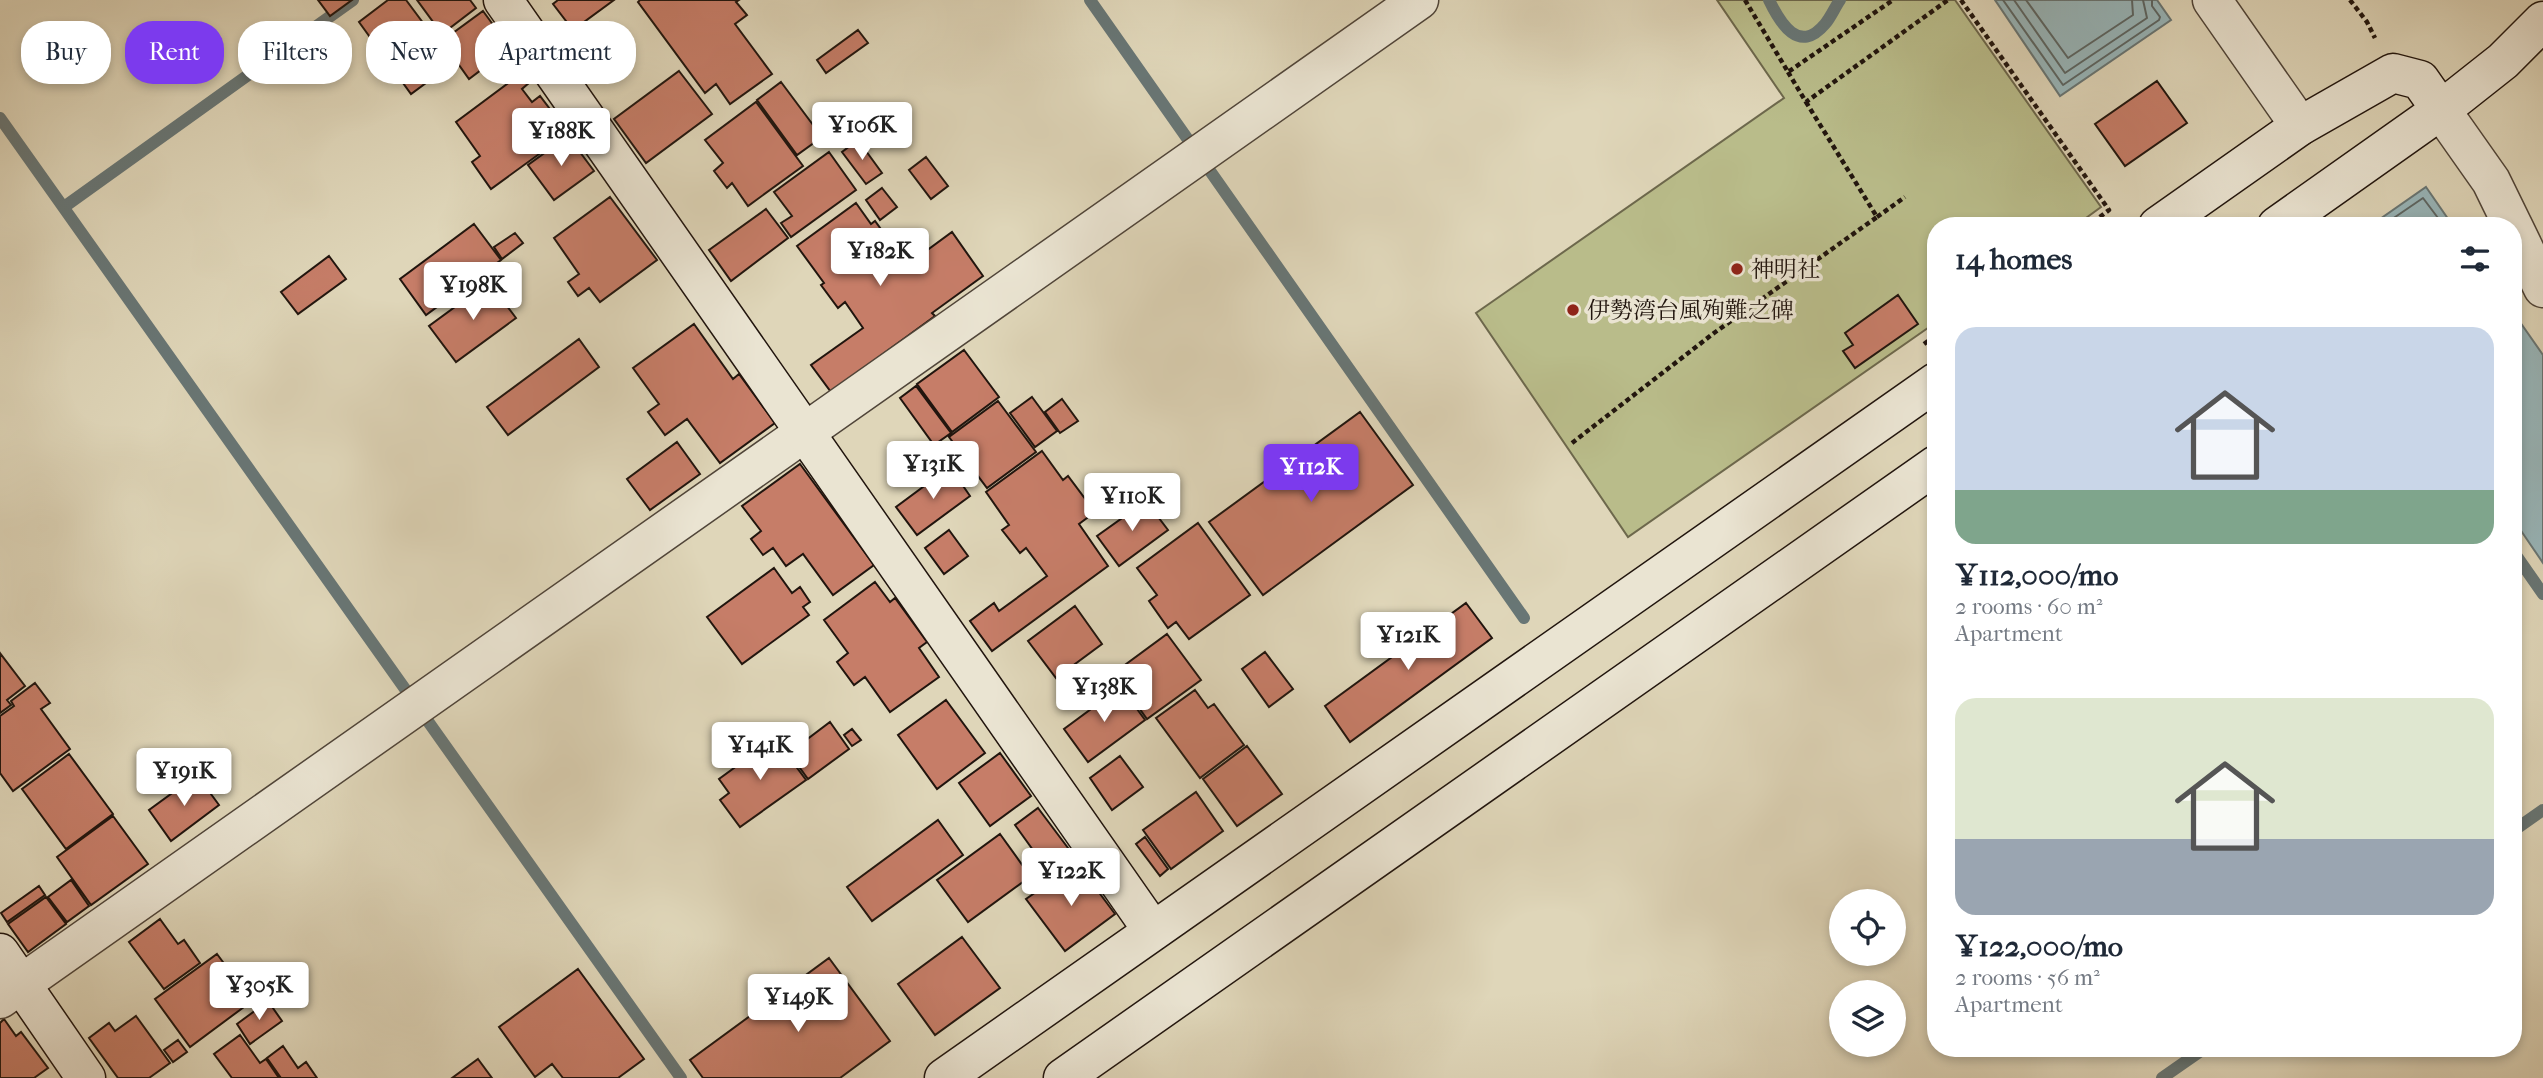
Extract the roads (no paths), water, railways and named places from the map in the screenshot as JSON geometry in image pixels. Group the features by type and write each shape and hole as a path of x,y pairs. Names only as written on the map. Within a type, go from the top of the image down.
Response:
{"street":[{"path":"503,0 1153,931"},
{"path":"11,992 1419,0"},
{"path":"2212,0 2300,126"},
{"path":"2290,217 2441,110 2503,61 2543,20"},
{"path":"2171,217 2300,126 2393,73 2420,80 2491,181 2509,217"},
{"path":"2522,245 2543,288"},
{"path":"944,1078 1927,388"},
{"path":"1063,1078 1927,472"},
{"path":"0,953 11,992 86,1078"}],"water":[{"path":"1995,0 2157,0 2171,20 2060,96"},
{"path":"2426,187 2447,217 2383,217"},
{"path":"2522,325 2543,355 2543,563 2522,532"}],"waterway":[{"path":"64,207 353,0"},
{"path":"1090,0 1524,618"},
{"path":"1769,0 1791,32 1807,37 1825,24 1840,0"},
{"path":"0,118 681,1078"},
{"path":"2522,564 2543,594"},
{"path":"2522,825 2543,810"},
{"path":"2162,1078 2192,1057"}],"place":[{"name":"神明社","path":"1737,269"},
{"name":"伊勢湾台風殉難之碑","path":"1573,310"}]}
